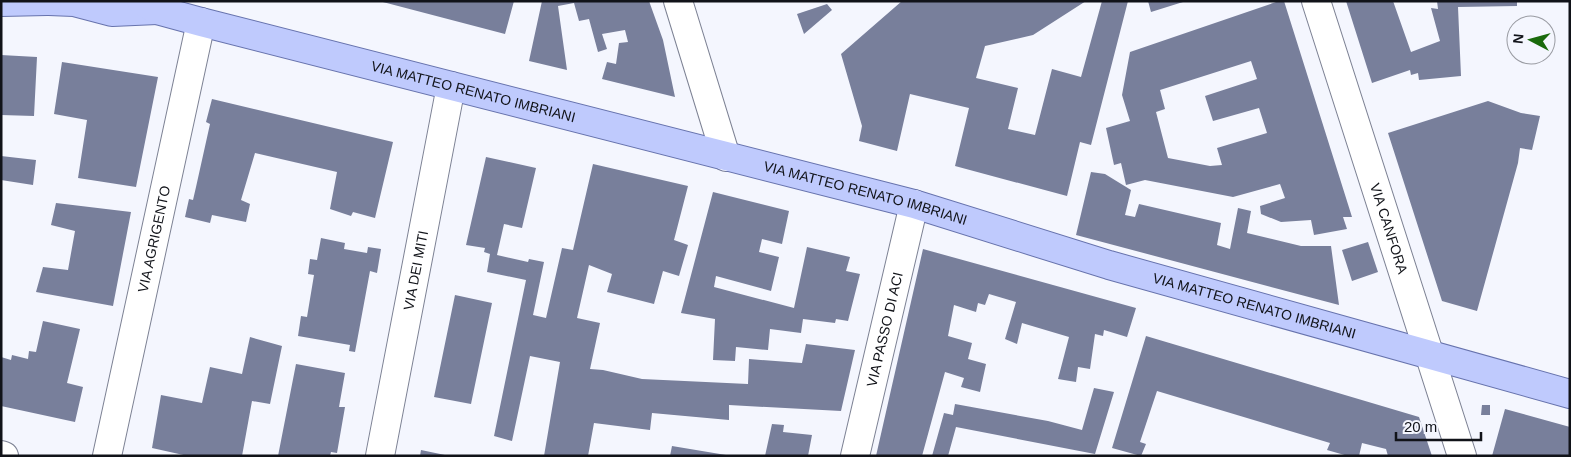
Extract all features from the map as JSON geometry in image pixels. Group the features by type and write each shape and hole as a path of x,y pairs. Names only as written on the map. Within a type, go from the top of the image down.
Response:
{"main road":[{"name":"VIA MATTEO RENATO IMBRIANI","path":"1,2 74,2 112,12 149,6 201,22 914,204 1109,265 1570,394"}],"street":[{"path":"678,1 726,157"},
{"name":"VIA CANFORA","path":"1316,1 1462,456"},
{"name":"VIA AGRIGENTO","path":"107,456 201,22"},
{"name":"VIA DEI MITI","path":"380,456 451,86"},
{"name":"VIA PASSO DI ACI","path":"855,456 914,204"}],"building":[{"path":"379,1 514,1 505,34"},
{"path":"542,1 649,1 663,40 675,97 602,79 607,62 616,64 619,43 628,42 625,30 602,34 607,49 598,52 589,19 579,21 574,3 558,6 567,70 529,61"},
{"path":"902,1 1086,1 1033,35 985,46 976,78 1018,88 1008,129 1035,135 1052,69 1081,77 1102,1 1128,1 1091,145 1080,142 1067,196 955,166 969,108 910,94 897,151 859,141 862,126 841,54"},
{"path":"1148,1 1183,1 1183,2 1151,12"},
{"path":"1279,1 1284,1 1352,217 1343,217 1347,229 1314,235 1311,220 1281,222 1261,214 1260,206 1285,198 1280,184 1233,197 1145,180 1126,185 1121,163 1114,165 1106,128 1130,121 1122,95 1130,52","holes":["1251,61 1257,79 1205,96 1213,121 1259,108 1267,133 1217,148 1222,165 1210,166 1168,158 1156,112 1165,109 1160,90"]},
{"path":"1346,1 1393,1 1411,52 1440,41 1431,8 1438,9 1437,1 1517,1 1517,6 1458,7 1461,76 1419,80 1418,73 1411,75 1410,70 1372,83"},
{"path":"827,4 832,10 804,34 797,14"},
{"path":"1,55 37,57 34,116 1,115"},
{"path":"62,62 158,77 136,187 78,178 87,120 54,114"},
{"path":"212,99 393,142 375,218 353,212 351,216 330,209 337,172 255,153 241,200 250,204 246,222 212,215 210,223 185,217 189,199 193,200 196,187 210,124 206,122"},
{"path":"1488,101 1521,113 1540,116 1532,150 1520,148 1518,163 1477,311 1442,301 1388,133"},
{"path":"1,156 36,160 33,185 1,180"},
{"path":"486,157 536,168 522,228 504,224 497,255 528,262 529,259 544,262 533,315 546,318 562,248 573,250 593,164 688,186 674,240 688,245 679,276 663,271 654,304 607,292 612,274 589,265 577,318 600,323 590,369 642,379 748,384 749,359 802,363 806,344 855,350 841,411 729,405 729,420 652,413 650,430 594,423 588,456 544,456 560,362 530,356 512,441 494,436 526,280 487,272 490,254 484,252 485,248 466,245"},
{"path":"1091,172 1105,174 1131,190 1125,215 1135,217 1139,204 1221,223 1217,245 1230,249 1238,208 1251,211 1247,233 1301,246 1331,246 1339,305 1076,235"},
{"path":"713,192 789,211 782,244 762,239 759,252 779,257 771,291 716,276 714,287 794,308 807,247 850,257 846,271 860,274 848,321 836,319 835,323 803,319 801,333 770,329 768,350 736,347 735,361 713,360 715,319 681,313"},
{"path":"56,203 131,212 113,306 36,292 43,267 68,270 75,231 51,225"},
{"path":"321,238 345,243 344,249 367,253 368,247 381,249 377,273 370,271 355,352 349,351 350,345 298,336 301,316 307,317 314,275 308,274 310,259 317,260"},
{"path":"1368,242 1378,272 1352,281 1342,250"},
{"path":"923,249 1136,308 1127,337 1104,330 1103,336 1095,334 1090,369 1078,367 1076,382 1058,379 1069,337 1022,323 1017,344 1005,339 1016,302 989,294 985,305 978,303 976,312 954,305 948,336 972,343 968,359 986,364 980,392 961,387 964,378 945,372 922,456 876,456"},
{"path":"455,295 492,303 471,404 434,397"},
{"path":"43,321 80,329 67,383 83,387 75,422 1,406 1,357 11,360 12,355 28,359 29,351 36,352"},
{"path":"1146,336 1419,417 1432,456 1388,456 1386,449 1362,443 1359,456 1348,456 1327,450 1330,443 1157,391 1140,442 1146,444 1141,456 1112,448"},
{"path":"250,337 282,346 270,404 252,401 242,456 188,456 152,448 161,395 202,403 210,367 242,374"},
{"path":"296,364 345,373 339,407 345,407 337,453 331,452 330,456 278,456"},
{"path":"1094,388 1114,392 1095,454 956,427 948,456 932,456 944,413 953,415 955,404 1048,421 1082,430"},
{"path":"1482,405 1490,405 1490,415 1481,415"},
{"path":"1505,409 1570,427 1570,456 1492,456"},
{"path":"772,424 784,425 783,432 812,435 808,456 765,456"},
{"path":"672,446 726,455 726,456 670,456"},
{"path":"421,450 445,455 445,456 420,456"}]}
